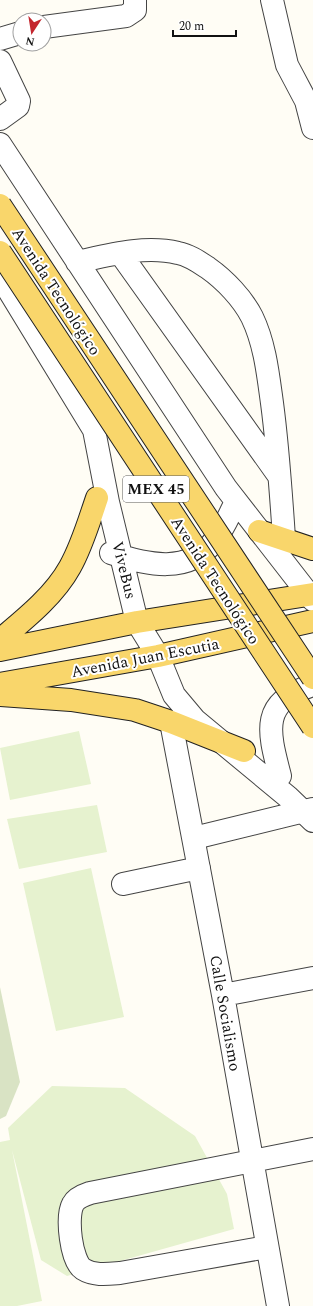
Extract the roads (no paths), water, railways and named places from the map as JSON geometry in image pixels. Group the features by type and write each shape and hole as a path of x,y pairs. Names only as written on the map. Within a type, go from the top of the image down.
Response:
{"main road":[{"name":"Avenida Tecnológico","path":"0,205 313,678"},
{"name":"Avenida Tecnológico","path":"0,252 313,727"},
{"path":"0,640 53,591 70,568 80,546 97,498"},
{"path":"260,531 313,549"},
{"name":"Avenida Juan Escutia","path":"0,650 137,622 312,597"},
{"name":"Avenida Juan Escutia","path":"0,684 158,656 313,621"},
{"path":"0,695 71,700 135,710 244,750"}],"street":[{"path":"52,26 126,16 135,10 135,0"},
{"path":"272,0 287,65 309,100 313,128"},
{"path":"0,39 12,35"},
{"path":"0,61 20,101 18,106 0,119"},
{"path":"0,144 235,504 312,597"},
{"path":"0,172 183,447 260,531 312,597"},
{"path":"77,262 120,253 156,250 179,253 196,260 215,273 240,299 252,317 261,343 268,379 280,477 284,538"},
{"path":"120,253 280,477"},
{"name":"ViveBus","path":"0,276 94,430 114,554"},
{"path":"0,298 66,403 79,434 114,554 137,622 158,656 182,689 208,718 244,750 280,776 311,811"},
{"path":"114,554 150,564 169,565 188,561 203,552 215,540 235,504"},
{"path":"158,656 174,695 195,720 311,811"},
{"path":"280,776 272,746 272,724 275,708 286,696 313,685"},
{"name":"Calle Socialismo","path":"171,722 223,995 278,1306"},
{"path":"194,838 311,811"},
{"path":"123,884 199,868"},
{"path":"223,995 313,978"},
{"path":"267,1247 104,1274 89,1272 82,1269 75,1259 69,1227 70,1214 73,1204 78,1198 90,1192 313,1149"}]}
